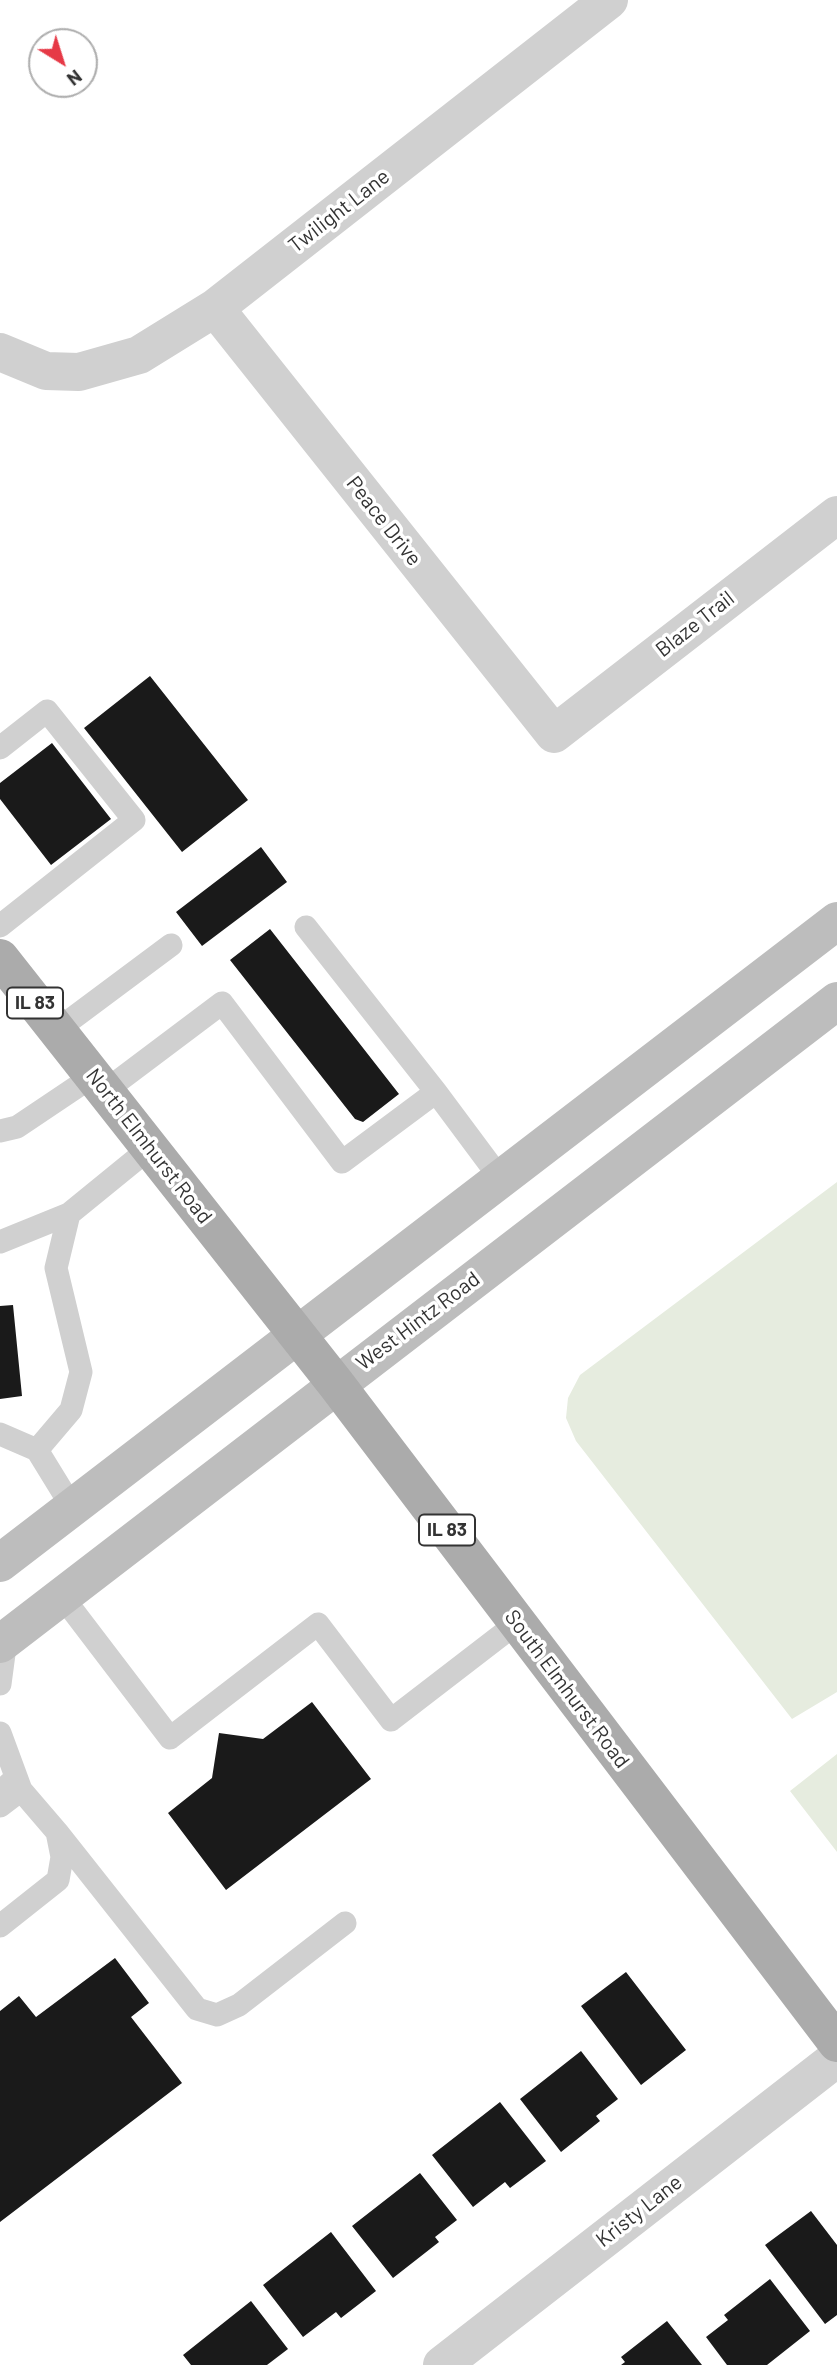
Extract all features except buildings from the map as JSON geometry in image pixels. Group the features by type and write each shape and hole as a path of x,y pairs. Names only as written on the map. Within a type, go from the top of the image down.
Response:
{"main road":[{"path":"0,1563 837,920"},
{"name":"North Elmhurst Road","path":"0,958 297,1334"},
{"name":"West Hintz Road","path":"3,1641 837,1001"},
{"name":"South Elmhurst Road","path":"297,1334 837,2043"}],"street":[{"name":"Twilight Lane","path":"0,352 46,372 79,372 139,355 215,308 609,0"},
{"name":"Peace Drive","path":"215,308 554,734"},
{"name":"Blaze Trail","path":"554,734 837,514"},
{"name":"Kristy Lane","path":"442,2365 837,2058"}],"lane":[{"path":"0,748 47,711 134,820 0,926"},
{"path":"306,927 500,1178"},
{"path":"57,1030 171,944"},
{"path":"0,1131 17,1127 99,1083 222,1003 342,1162 436,1092"},
{"path":"0,1242 69,1214 150,1148"},
{"path":"37,1450 71,1410 81,1372 56,1268 69,1214"},
{"path":"0,1434 37,1450 72,1507"},
{"path":"61,1595 170,1738 318,1624 391,1720 517,1623"},
{"path":"0,1684 3,1641"},
{"path":"0,1733 10,1785 57,1832 197,2008 217,2015 239,2005 345,1923"},
{"path":"0,1806 10,1785"},
{"path":"0,1926 58,1880 62,1857 57,1832"}],"shaded area":[{"path":"837,1182 837,1692 792,1719 576,1441 566,1418 568,1398 580,1375"},
{"path":"837,1754 837,1852 790,1791"}]}
